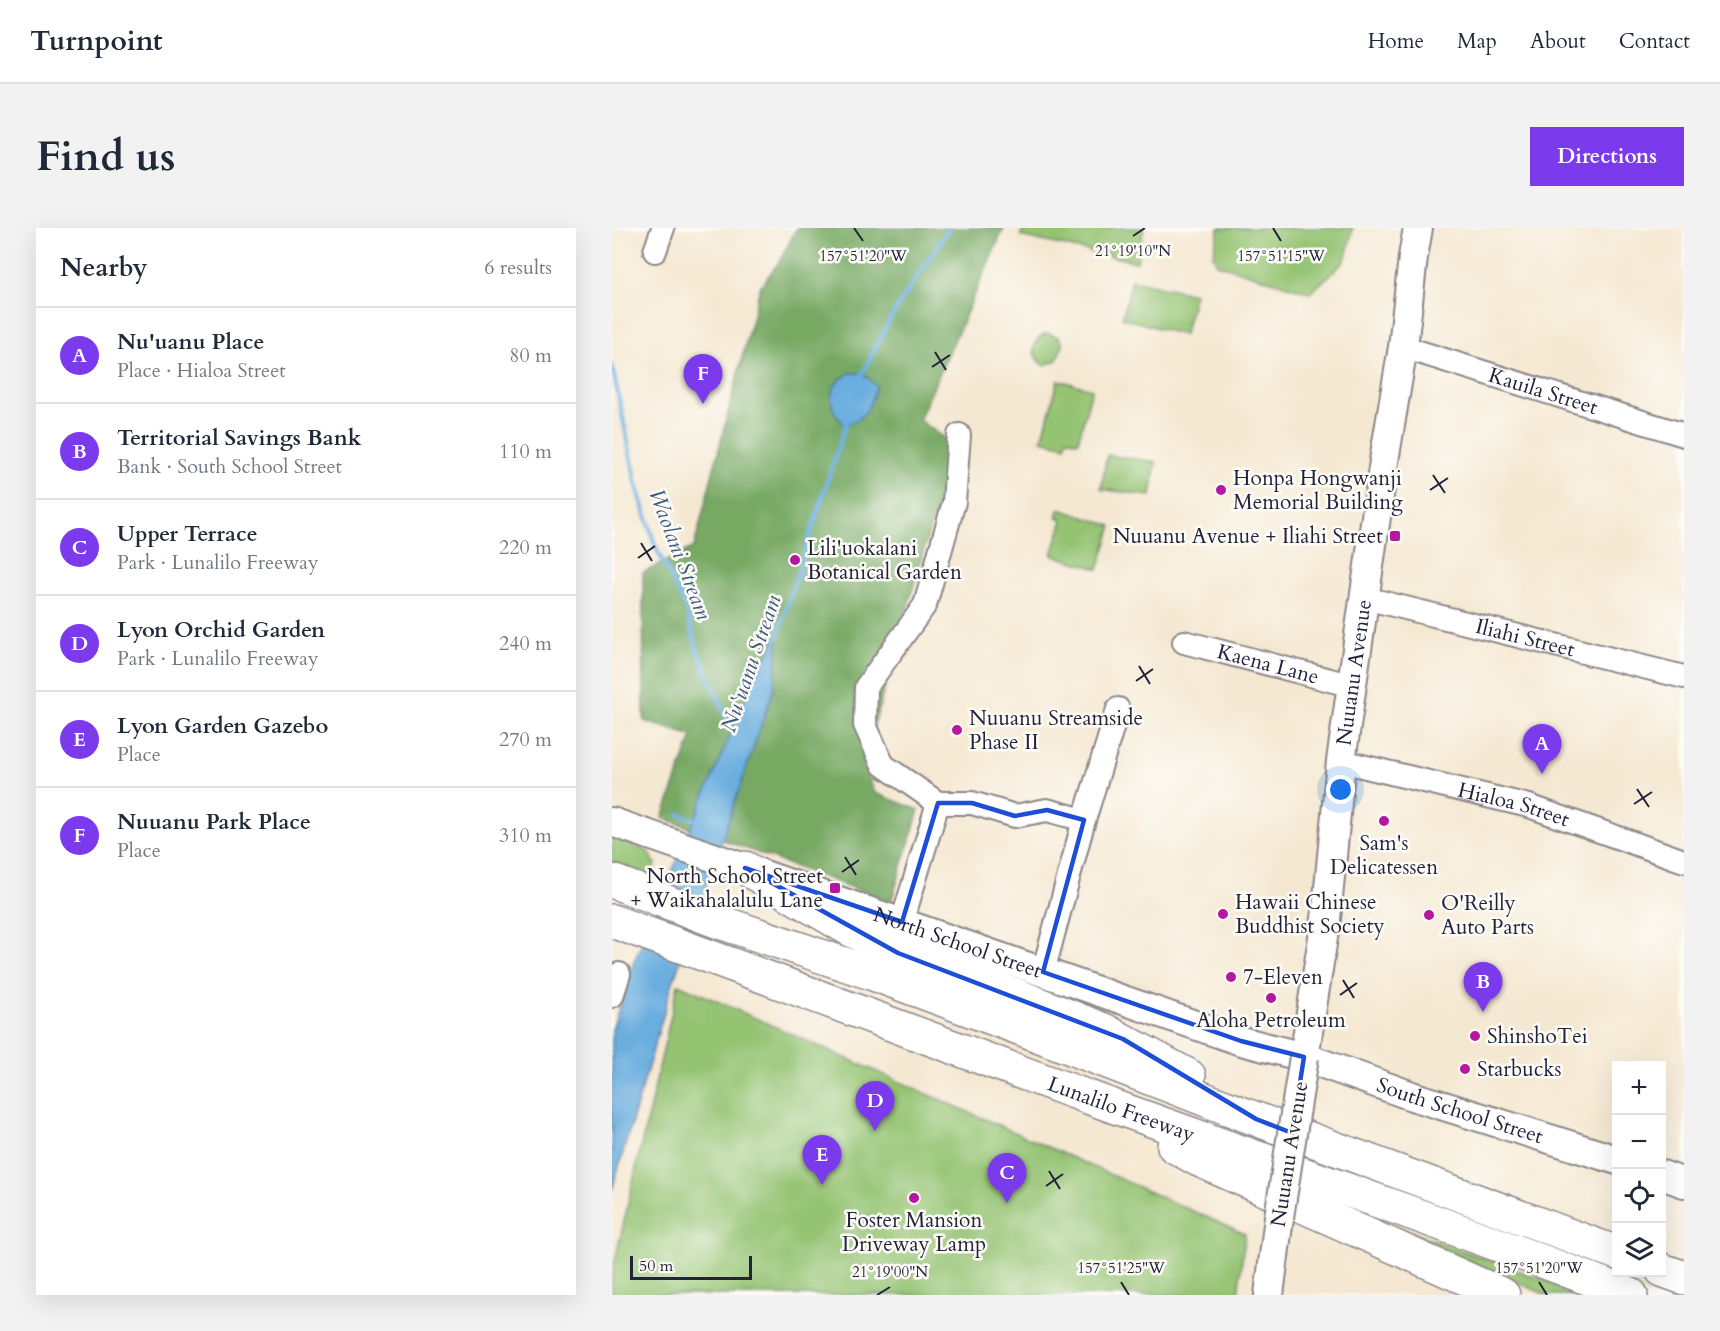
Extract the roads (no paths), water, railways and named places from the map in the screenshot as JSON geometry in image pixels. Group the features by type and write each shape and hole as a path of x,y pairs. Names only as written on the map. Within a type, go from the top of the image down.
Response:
{"highway":[{"path":"741,866 849,929 898,953 983,982 1123,1039 1184,1073 1256,1119"},
{"name":"Lunalilo Freeway","path":"622,885 714,920 892,981 1612,1251"},
{"name":"Lunalilo Freeway","path":"618,923 1089,1098 1489,1240 1631,1295"},
{"path":"1089,1098 1199,1160 1503,1295"},
{"path":"1666,1269 1684,1273"},
{"path":"1666,1270 1684,1278"}],"main road":[{"name":"Nuuanu Avenue","path":"1269,1295 1326,920 1341,761 1382,472 1403,347 1418,228"},
{"name":"North School Street","path":"612,822 1241,1041 1304,1057"},
{"name":"South School Street","path":"1304,1057 1412,1096 1612,1158"},
{"path":"1666,1176 1684,1183"}],"street":[{"path":"655,251 663,228"},
{"name":"Kauila Street","path":"1403,347 1684,435"},
{"path":"959,435 954,502 925,606 866,687 865,725 883,765 938,803 972,803 1015,816 1047,810 1084,820"},
{"name":"Iliahi Street","path":"1365,598 1684,677"},
{"name":"Kaena Lane","path":"1184,642 1353,686"},
{"path":"1043,972 1084,820 1118,709"},
{"name":"Hialoa Street","path":"1341,761 1529,806 1684,861"},
{"path":"902,922 938,803"},
{"path":"612,996 619,974"}],"water":[{"path":"850,373 862,373 876,386 870,405 863,415 845,425 834,411 831,397 836,384"},
{"path":"779,632 774,688 673,982 612,1190 612,1030 633,964 749,690"}],"waterway":[{"name":"Nuʻuanu Stream","path":"860,378 891,317 949,228"},
{"name":"Waolani Stream","path":"612,366 637,485 656,548 685,606 697,649 734,735"},
{"name":"Nuʻuanu Stream","path":"777,638 847,420"},
{"path":"679,814 699,821"}],"place":[{"name":"Nuuanu Park Place","path":"703,404"},
{"name":"Honpa Hongwanji Memorial Building","path":"1221,490"},
{"name":"Nuuanu Avenue + Iliahi Street","path":"1395,536"},
{"name":"Lili'uokalani Botanical Garden","path":"795,560"},
{"name":"Nuuanu Streamside Phase II","path":"957,730"},
{"name":"Nu'uanu Place","path":"1542,774"},
{"name":"Sam's Delicatessen","path":"1384,821"},
{"name":"North School Street + Waikahalalulu Lane","path":"835,888"},
{"name":"Hawaii Chinese Buddhist Society","path":"1223,914"},
{"name":"O'Reilly Auto Parts","path":"1429,915"},
{"name":"7-Eleven","path":"1231,977"},
{"name":"Aloha Petroleum","path":"1271,998"},
{"name":"Territorial Savings Bank","path":"1483,1012"},
{"name":"ShinshoTei","path":"1475,1036"},
{"name":"Starbucks","path":"1465,1069"},
{"name":"Lyon Orchid Garden","path":"875,1131"},
{"name":"Lyon Garden Gazebo","path":"822,1185"},
{"name":"Foster Mansion Driveway Lamp","path":"914,1198"},
{"name":"Upper Terrace","path":"1007,1203"}]}
